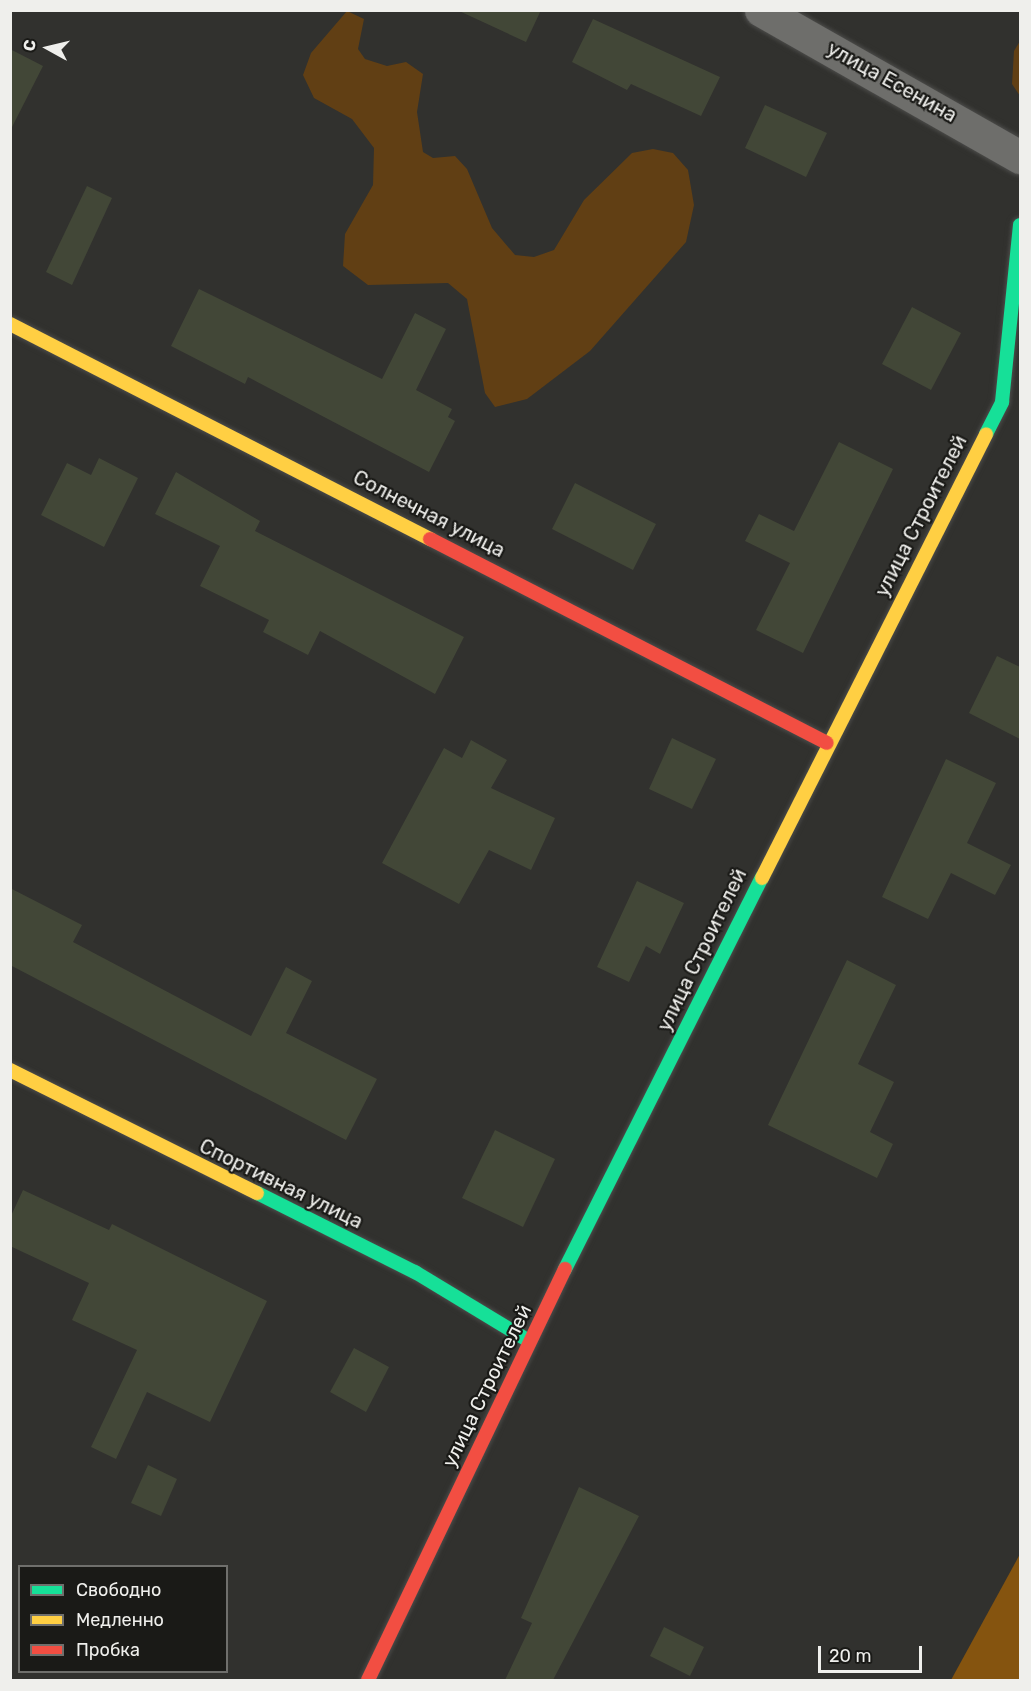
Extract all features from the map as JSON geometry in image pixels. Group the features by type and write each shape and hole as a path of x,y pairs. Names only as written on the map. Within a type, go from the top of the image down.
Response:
{"street":[{"name":"улица Есенина","path":"761,10 1020,157"},
{"name":"улица Строителей","path":"368,1680 529,1341 827,743 1002,402 1020,225"},
{"name":"Солнечная улица","path":"10,324 827,743"},
{"name":"Спортивная улица","path":"10,1070 415,1272 529,1341"}],"shaded area":[{"path":"347,11 364,19 358,49 365,59 387,66 406,62 423,74 417,112 423,152 433,158 455,156 467,169 492,228 515,255 534,257 554,250 584,200 632,153 653,149 673,153 688,170 694,205 686,242 590,351 527,399 495,407 485,393 467,299 448,283 368,285 343,266 345,234 373,185 374,148 352,119 314,98 303,75 311,53"},
{"path":"1020,41 1020,96 1012,84 1014,51"},
{"path":"1020,1554 1020,1680 951,1680"}],"building":[{"path":"457,10 541,10 526,42"},
{"path":"593,19 720,77 701,116 631,84 627,90 572,62"},
{"path":"10,49 43,66 10,131"},
{"path":"765,105 827,133 806,177 745,148"},
{"path":"87,186 112,198 72,285 46,272"},
{"path":"199,289 382,379 415,313 446,329 416,390 452,409 448,417 455,421 429,472 248,377 245,384 171,346"},
{"path":"912,307 961,333 931,390 882,364"},
{"path":"839,442 893,469 803,653 756,630 790,563 745,541 759,514 794,531"},
{"path":"99,458 138,478 104,547 41,515 67,463 91,475"},
{"path":"176,472 260,521 255,531 464,637 435,694 320,631 308,655 263,632 269,620 200,586 220,546 155,514"},
{"path":"575,483 656,524 633,570 552,529"},
{"path":"997,656 1020,667 1020,739 969,713"},
{"path":"672,738 716,759 692,809 649,789"},
{"path":"471,740 507,760 491,788 555,818 531,870 489,850 459,904 382,863 444,748 462,758"},
{"path":"946,759 996,783 967,843 1011,865 995,895 951,873 928,919 882,897"},
{"path":"637,881 684,903 660,954 646,946 629,982 597,967"},
{"path":"10,888 82,925 73,942 251,1036 286,967 312,981 286,1033 377,1079 346,1140 10,965"},
{"path":"847,960 896,985 858,1064 894,1082 870,1132 893,1144 877,1178 768,1125"},
{"path":"495,1130 555,1159 523,1227 462,1198"},
{"path":"23,1190 109,1230 112,1224 267,1301 210,1422 147,1392 116,1459 91,1447 137,1350 72,1320 89,1283 10,1246 10,1218"},
{"path":"354,1348 389,1367 366,1412 330,1392"},
{"path":"148,1465 177,1479 161,1516 131,1503"},
{"path":"579,1487 639,1516 553,1680 505,1680 532,1623 521,1618"},
{"path":"664,1627 704,1647 690,1676 650,1656"}],"traffic: fast":[{"path":"986,434 1002,402 1020,225"},
{"path":"565,1269 762,878"},
{"path":"257,1193 415,1272 529,1341"}],"traffic: slow":[{"path":"10,324 430,539"},
{"path":"762,878 986,434"},
{"path":"10,1070 257,1193"}],"traffic: jam":[{"path":"430,539 827,743"},
{"path":"368,1680 565,1269"}]}
